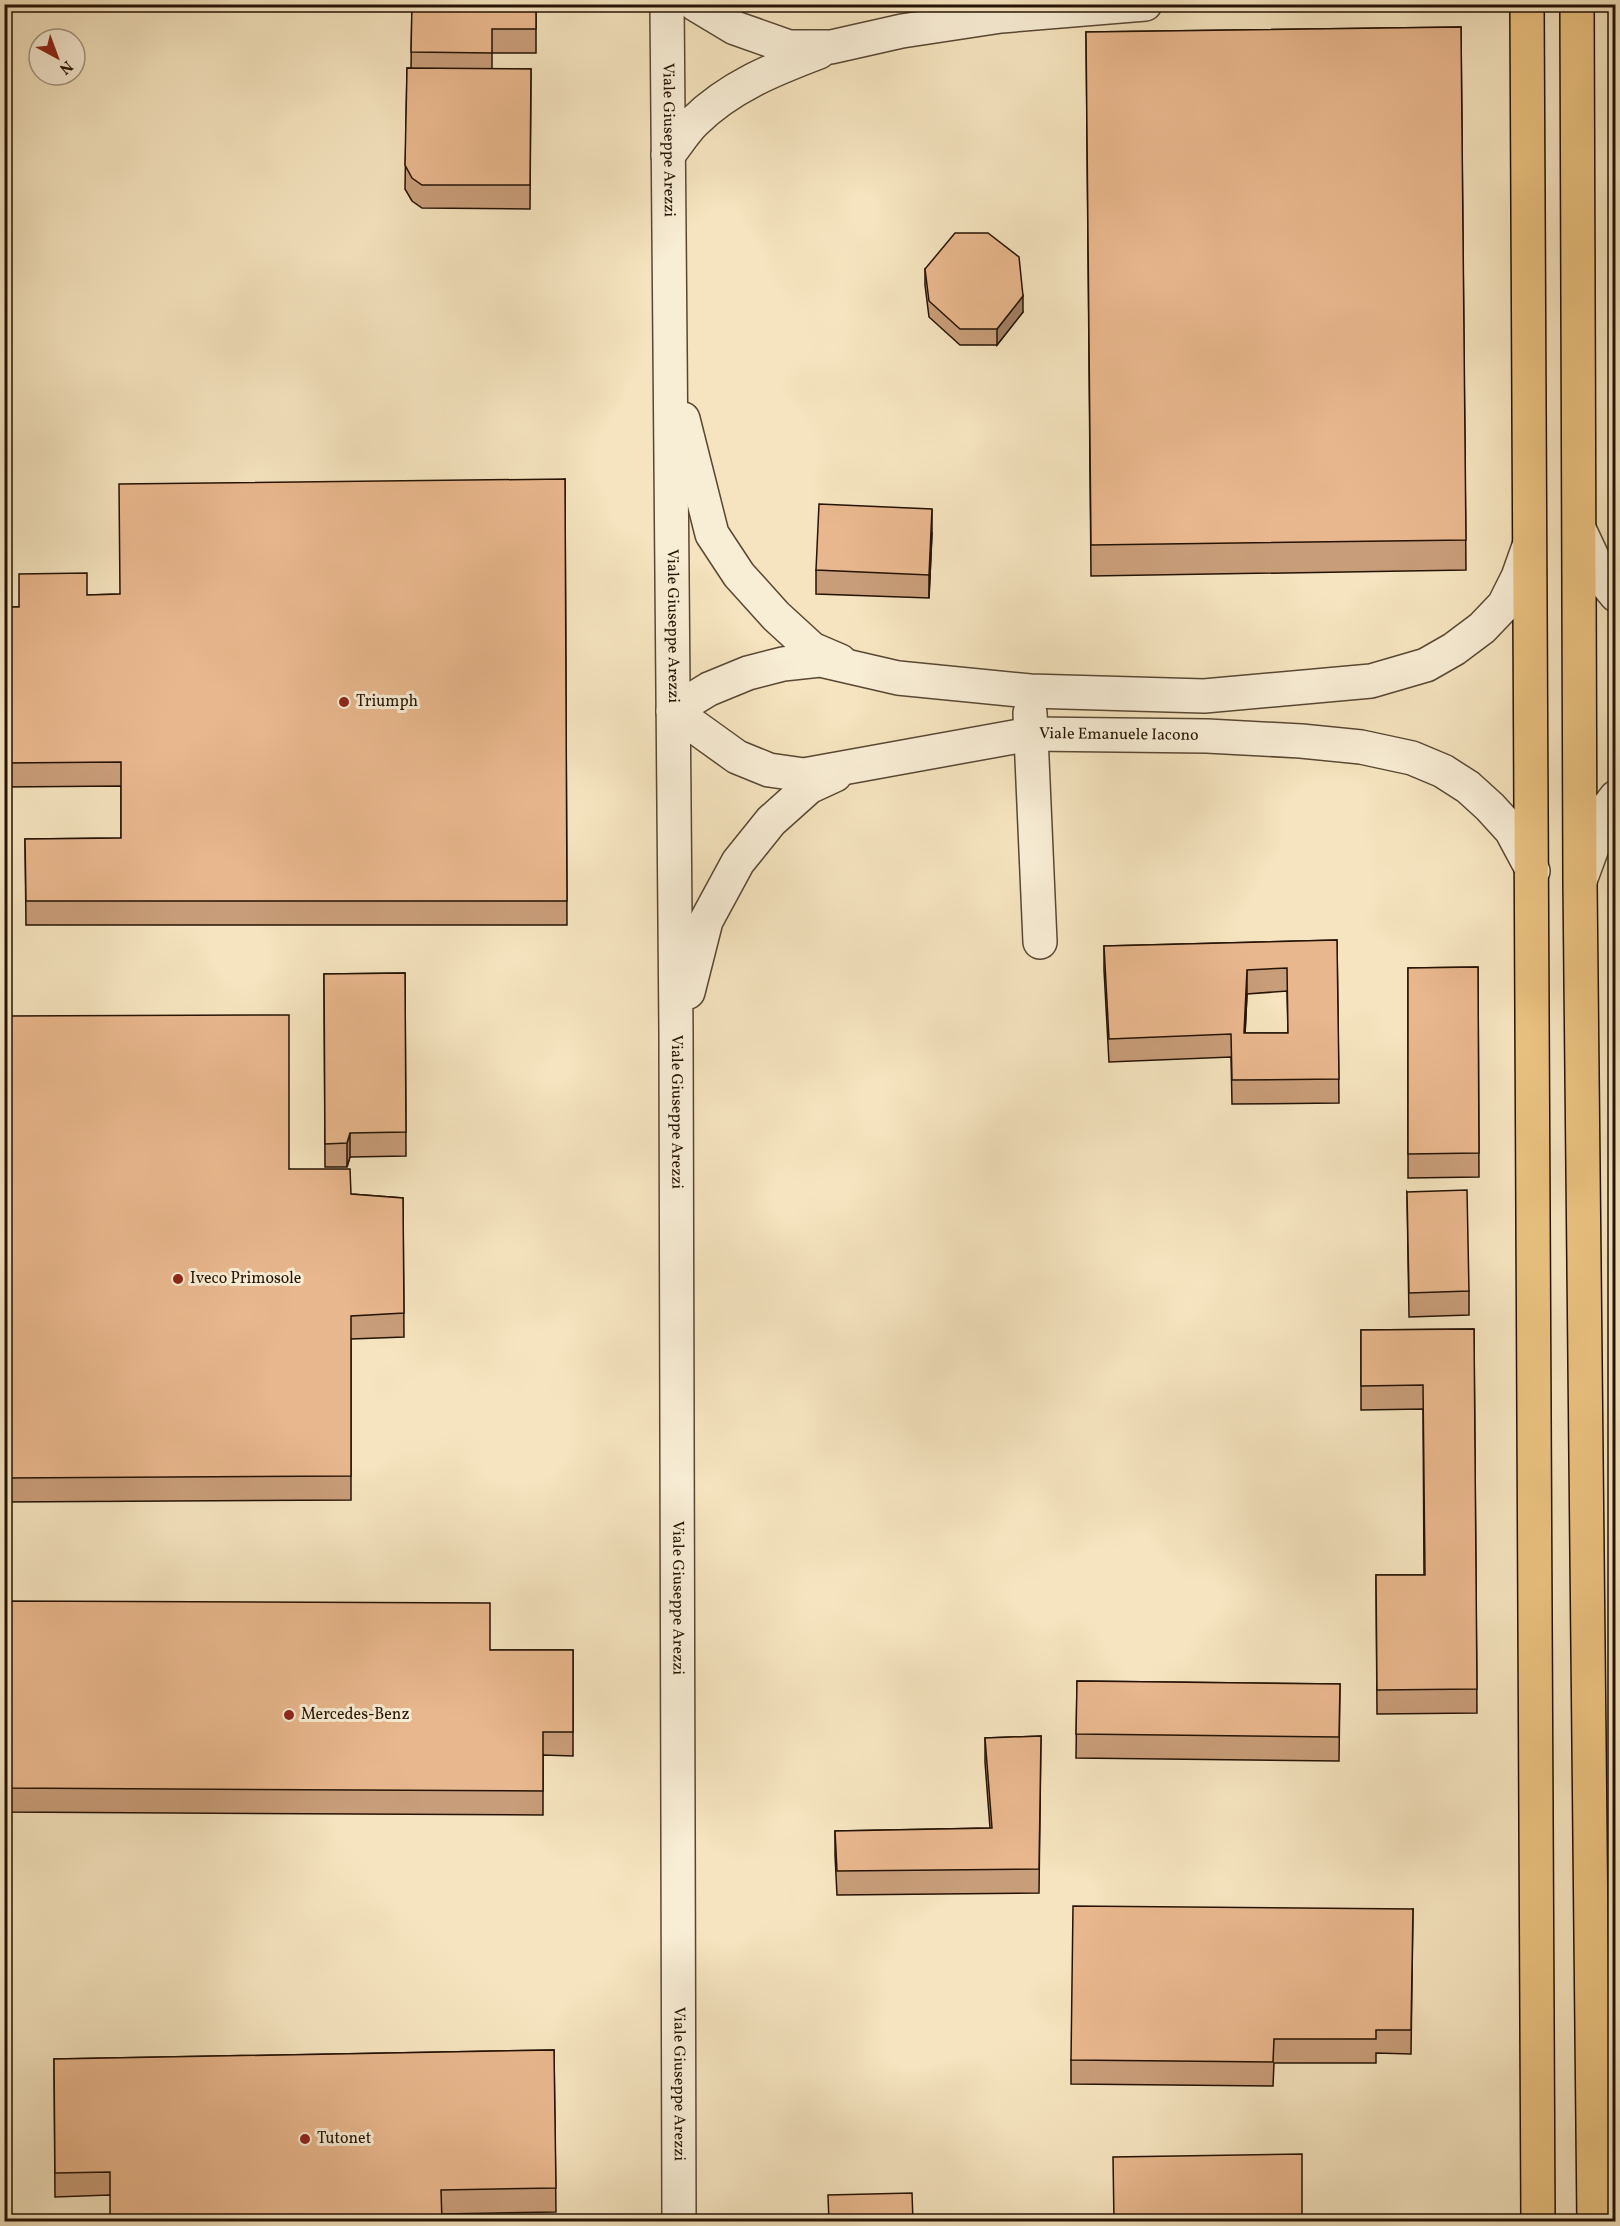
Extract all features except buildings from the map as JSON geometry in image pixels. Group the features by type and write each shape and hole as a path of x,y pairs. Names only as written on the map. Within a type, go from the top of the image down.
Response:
{"main road":[{"path":"1527,4 1538,2222"},
{"path":"1577,4 1580,882 1594,2222"}],"street":[{"name":"Viale Giuseppe Arezzi","path":"667,4 676,1034 679,2222"},
{"path":"695,4 735,28 789,47 831,47"},
{"path":"668,155 693,123 729,93 774,68 831,47 902,31 1000,16 1145,4"},
{"path":"670,366 712,534 739,575 776,616 812,649 856,668"},
{"path":"1580,531 1602,578 1616,595"},
{"path":"673,711 709,689 748,672 783,664 820,660 898,678 1030,691 1204,696 1371,681 1426,665 1454,649 1482,628 1504,605 1518,577 1530,544"},
{"path":"1030,691 1040,942"},
{"name":"Viale Emanuele Iacono","path":"673,711 737,757 769,770 804,775 1030,734 1207,736 1361,747 1412,758 1443,771 1468,787 1511,830 1533,871"},
{"path":"676,1034 706,921 738,862 771,821 809,787 856,766"},
{"path":"1580,882 1606,810 1616,797"}],"place":[{"name":"Triumph","path":"344,702"},
{"name":"Iveco Primosole","path":"178,1279"},
{"name":"Mercedes-Benz","path":"289,1715"},
{"name":"Tutonet","path":"305,2139"}]}
